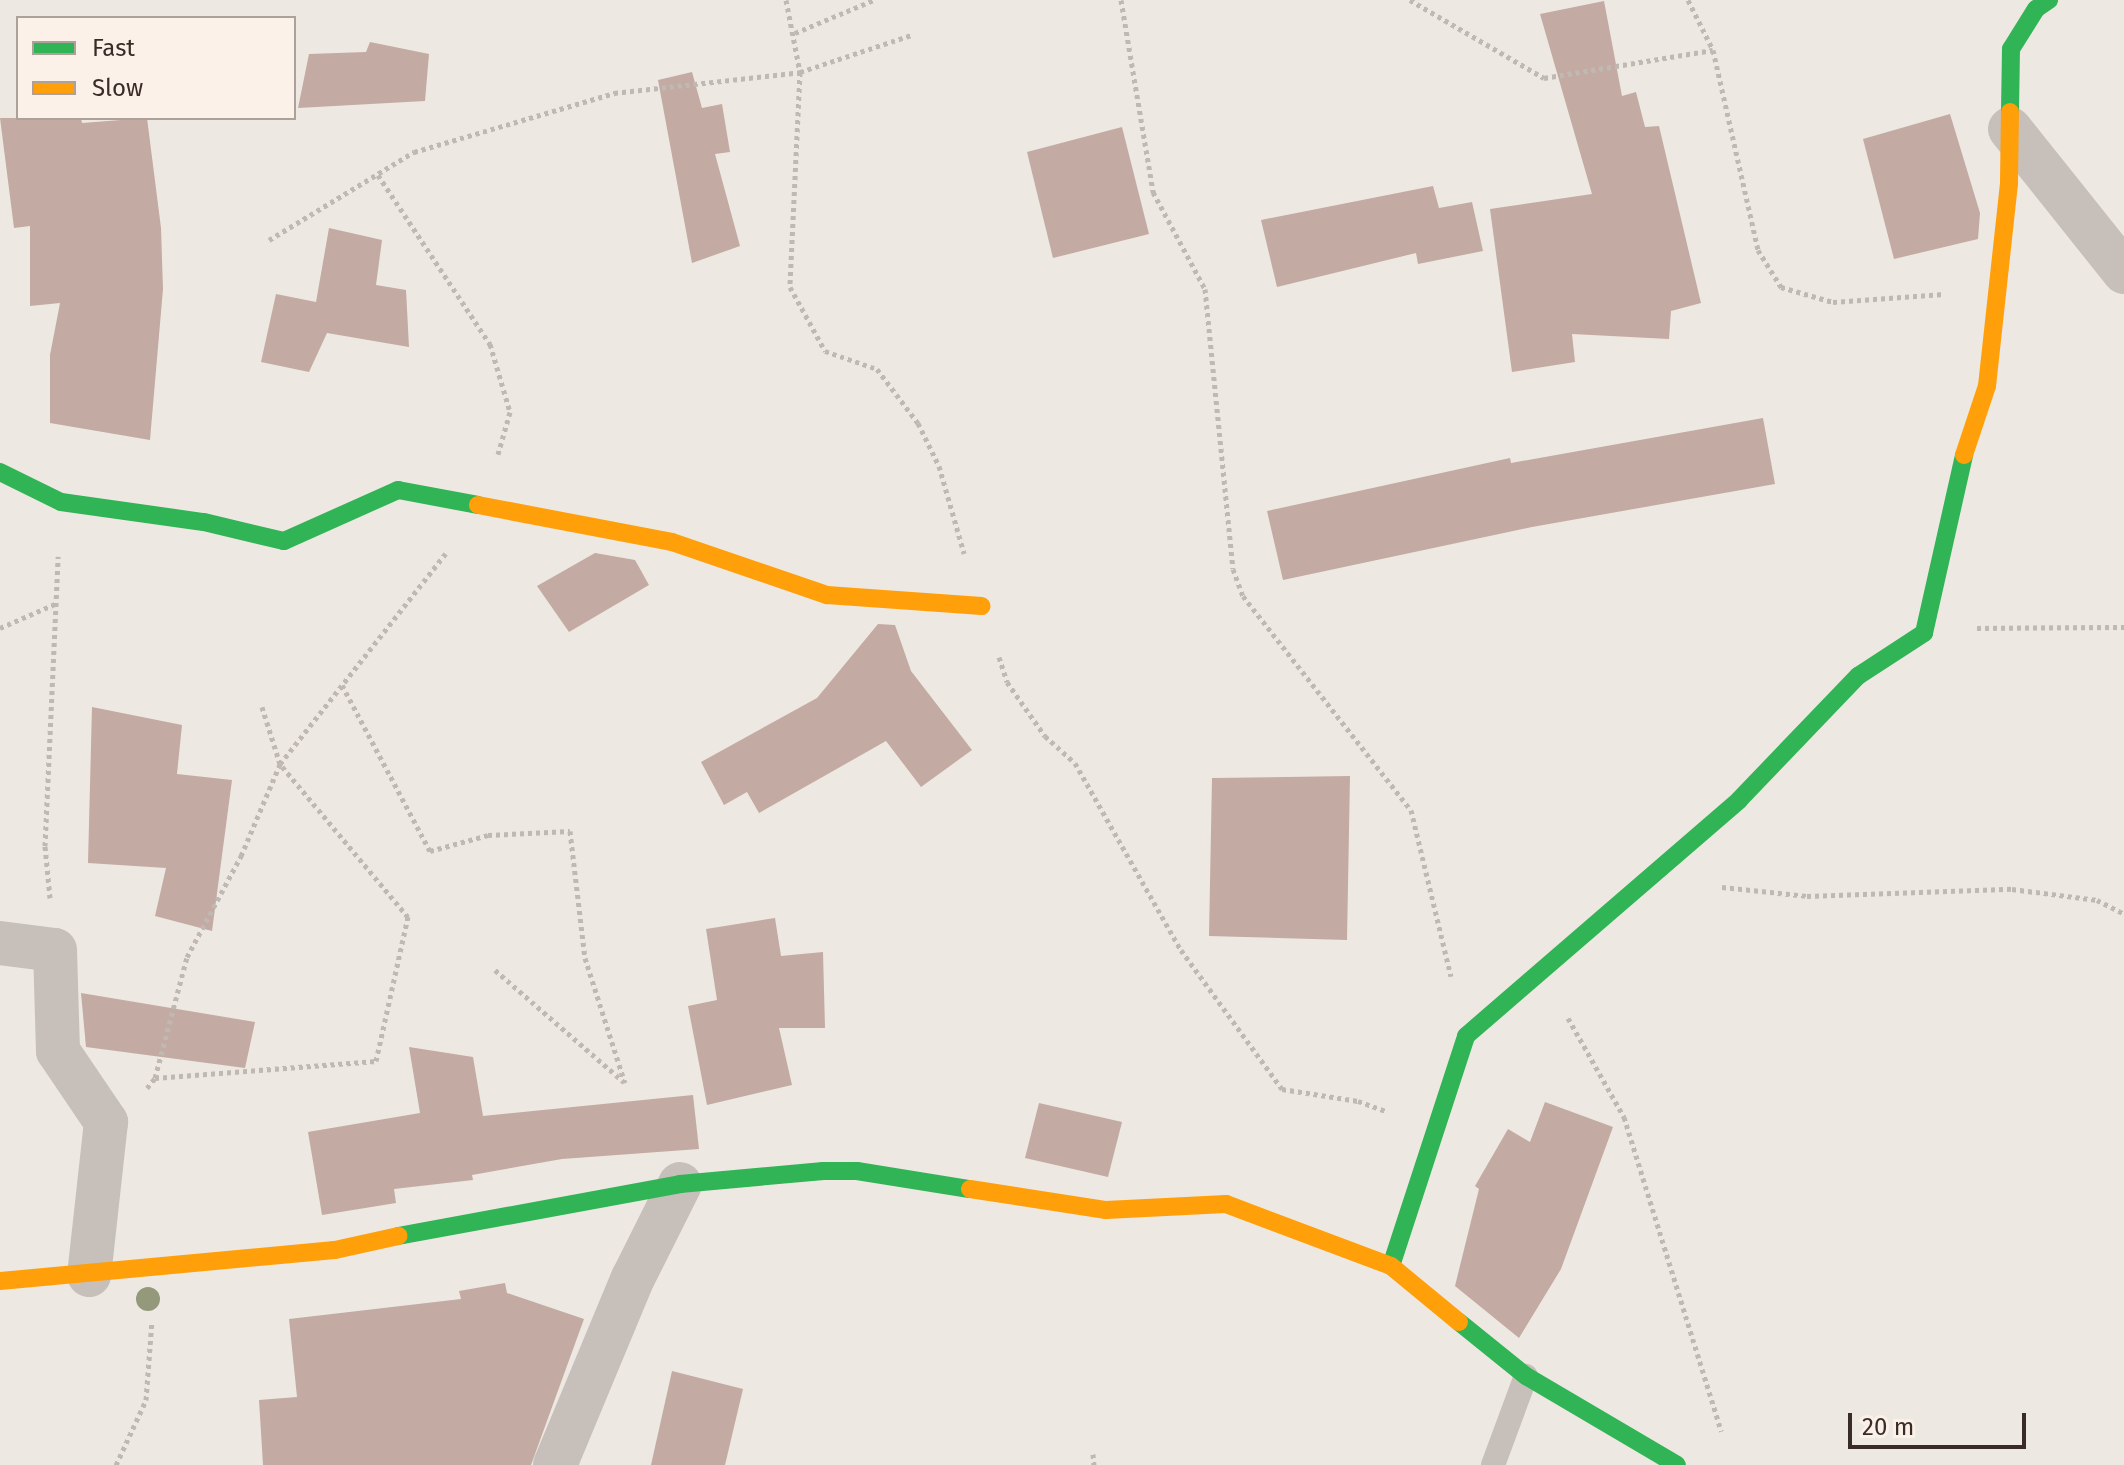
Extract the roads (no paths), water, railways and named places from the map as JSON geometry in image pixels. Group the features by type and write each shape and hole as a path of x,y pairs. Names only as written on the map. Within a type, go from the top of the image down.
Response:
{"street":[{"path":"1391,1266 1466,1036 1739,800 1858,676 1924,633 1955,483 1987,386 2010,129 2011,49 2036,9 2049,0"},
{"path":"2010,129 2124,272"},
{"path":"0,472 61,502 204,522 284,541 398,490 672,542 827,595 982,606"},
{"path":"0,943 55,950 58,1051 106,1122 108,1135 89,1275"},
{"path":"0,1281 156,1271 335,1250 493,1215 680,1184 857,1171 1106,1210 1226,1204 1391,1266 1526,1376 1677,1465"},
{"path":"555,1465 633,1278 680,1184"}],"lane":[{"path":"1493,1465 1526,1376"}]}
